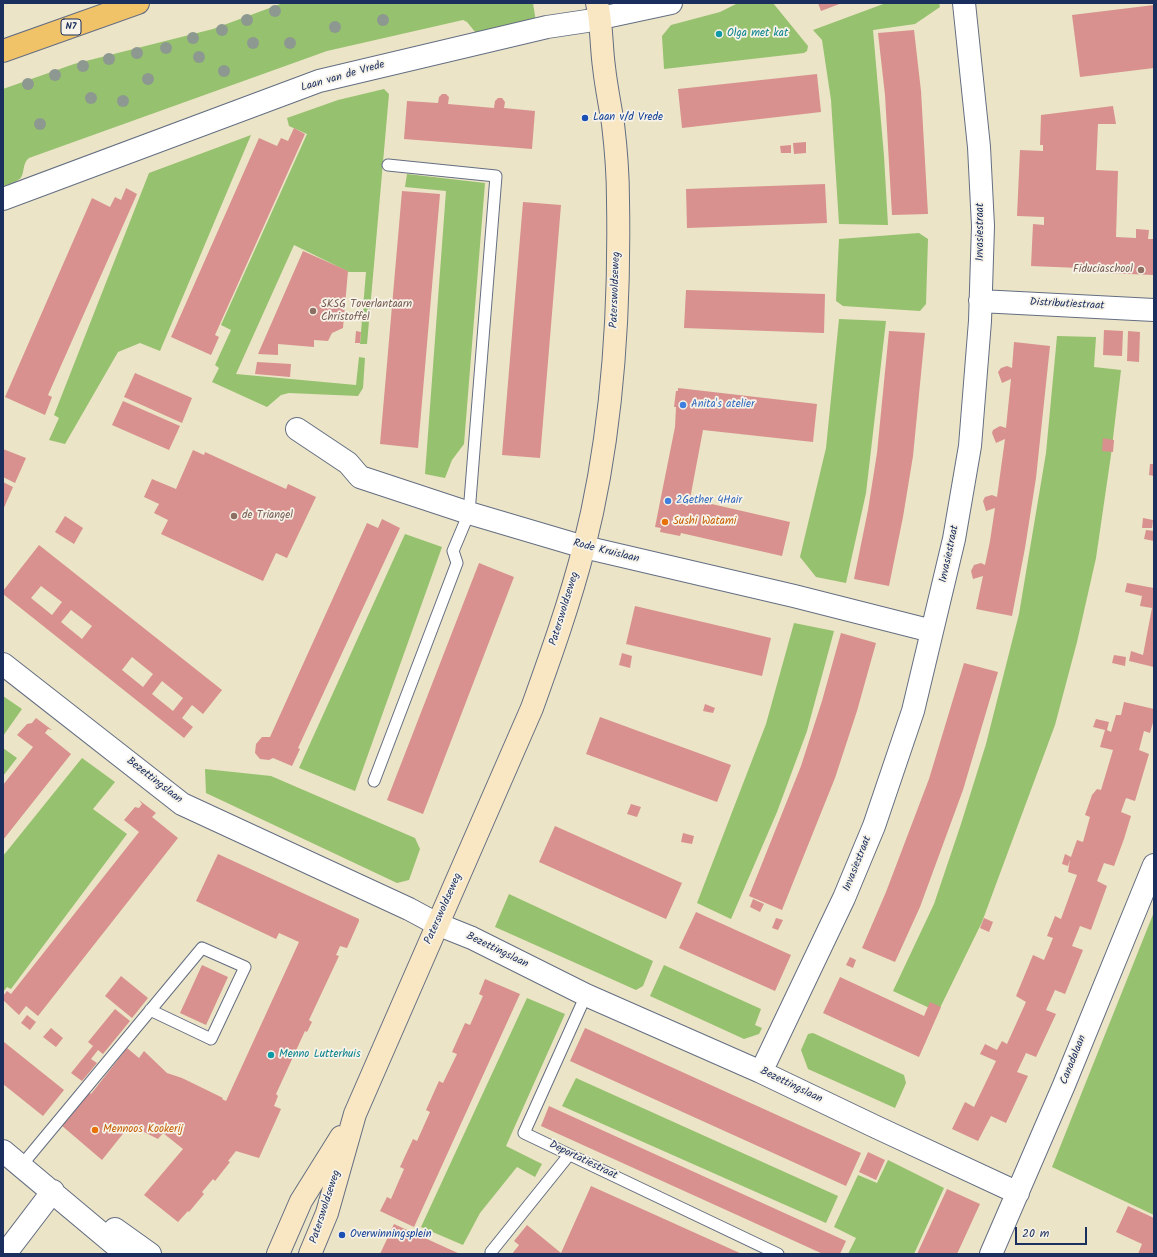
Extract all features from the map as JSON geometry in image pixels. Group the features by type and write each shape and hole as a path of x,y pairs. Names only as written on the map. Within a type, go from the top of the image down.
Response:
{"highway":[{"name":"N7","path":"3,51 138,3"}],"main road":[{"name":"Paterswoldseweg","path":"310,1254 326,1213 355,1114 532,708 553,648 584,547 606,430 614,347 617,280 618,192 613,125 604,67 591,11"},
{"name":"Paterswoldseweg","path":"278,1254 301,1201 355,1114"}],"street":[{"name":"Laan van de Vrede","path":"3,199 319,81 547,27 591,11 671,3"},
{"name":"Invasiestraat","path":"761,1072 844,898 874,826 913,711 954,539 970,446 980,301 983,226 979,147 964,3"},
{"name":"Distributiestraat","path":"980,301 1154,310"},
{"name":"Rode Kruislaan","path":"297,429 348,463 360,477 469,513 584,547 794,596 932,632"},
{"name":"Bezettingslaan","path":"3,664 182,804 410,908 437,924 472,938 586,995 761,1072 1018,1193"},
{"name":"Canadalaan","path":"991,1254 1018,1193 1154,865"},
{"path":"3,1151 53,1191 96,1230 126,1254"},
{"path":"5,1254 53,1191"},
{"path":"53,1191 99,1218 150,1254"}],"lane":[{"path":"374,781 457,563 453,551 469,513 496,176 388,165"},
{"path":"21,1166 150,1010 202,948 245,967 211,1039 150,1010"},
{"name":"Deportatiestraat","path":"586,995 524,1133 778,1254"},
{"path":"491,1252 569,1154"}],"green space":[{"path":"283,3 533,3 536,22 476,33 467,22 463,20 327,51 29,158 25,163 22,176 15,182 3,186 3,89 74,64 213,29"},
{"path":"738,3 773,3 808,46 807,51 804,53 664,69 662,36 671,25 720,12"},
{"path":"886,3 939,3 940,7 915,24 873,30 884,156 888,225 839,224 831,100 822,40 813,30"},
{"path":"384,89 389,94 367,344 360,344 366,272 349,272 294,245 236,374 356,385 359,357 365,358 363,388 358,396 289,393 281,395 267,407 212,382 219,368 215,365 231,330 221,325 307,134 289,126 287,118 338,100"},
{"path":"251,135 160,351 140,343 118,352 65,444 49,440 59,418 54,415 149,173"},
{"path":"407,174 485,183 464,444 452,460 445,478 425,474 446,191 405,187"},
{"path":"919,233 928,239 926,304 920,311 843,306 836,301 839,239"},
{"path":"839,319 886,321 866,493 846,583 816,577 800,557 826,448"},
{"path":"1057,336 1096,337 1094,367 1121,370 1111,455 1096,558 1077,642 1055,725 982,922 938,1012 893,991 934,904 961,824 986,744 1019,614 1046,453"},
{"path":"405,534 442,547 355,791 299,768"},
{"path":"794,623 834,631 807,731 777,812 731,919 697,903 766,724"},
{"path":"3,696 22,709 3,736"},
{"path":"3,748 17,758 3,776"},
{"path":"82,758 115,782 93,809 127,834 11,989 7,987 3,992 3,856"},
{"path":"205,769 271,776 415,838 420,849 409,880 397,883 206,793"},
{"path":"509,894 653,961 643,986 636,990 495,927"},
{"path":"1154,912 1154,1215 1052,1167"},
{"path":"664,965 761,1009 755,1025 762,1028 759,1034 744,1039 650,996"},
{"path":"527,998 565,1014 506,1146 542,1164 535,1177 517,1167 480,1213 463,1245 421,1227"},
{"path":"813,1033 904,1075 906,1083 895,1108 808,1069 801,1050 808,1034"},
{"path":"576,1078 838,1196 826,1223 562,1106"},
{"path":"888,1160 944,1188 914,1254 848,1254 856,1238 834,1227 858,1175 877,1183"}],"building":[{"path":"818,3 842,3 821,11"},
{"path":"1154,5 1154,68 1080,77 1072,15"},
{"path":"914,30 921,91 928,214 892,215 885,95 878,33"},
{"path":"817,74 821,112 682,128 678,89"},
{"path":"442,94 446,94 449,97 448,104 494,108 495,101 498,98 502,98 505,102 504,108 535,111 532,149 404,139 407,101 438,103 439,97"},
{"path":"1113,106 1116,124 1098,124 1096,170 1118,171 1116,237 1136,238 1136,229 1149,230 1148,239 1154,239 1154,275 1079,272 1079,268 1031,266 1033,224 1044,225 1044,217 1017,216 1020,150 1043,151 1043,145 1040,145 1041,115"},
{"path":"294,128 305,134 215,335 219,337 211,355 171,337 259,138 277,146 281,138 288,141"},
{"path":"806,142 806,153 794,154 793,143"},
{"path":"791,145 791,153 781,153 780,146"},
{"path":"825,184 827,223 687,228 686,189"},
{"path":"126,188 137,194 48,395 52,397 45,415 5,397 92,198 110,207 115,197 121,200"},
{"path":"402,191 440,194 418,448 380,444"},
{"path":"523,202 561,205 540,458 502,455"},
{"path":"303,251 348,271 343,328 332,333 328,341 314,340 314,347 278,344 278,355 258,354"},
{"path":"686,290 825,294 824,333 684,328"},
{"path":"1104,330 1123,331 1122,356 1103,355"},
{"path":"356,331 361,332 360,343 355,343"},
{"path":"889,331 925,333 913,456 903,517 889,586 854,579 868,510 877,453"},
{"path":"1128,331 1140,332 1139,362 1127,361"},
{"path":"1014,342 1050,346 1036,478 1012,616 976,609 983,576 973,579 971,571 974,565 981,563 985,565 990,541 995,508 986,511 983,501 985,497 992,495 997,497 1005,439 996,443 992,433 993,430 1000,426 1006,428 1011,379 1002,383 998,372 1001,368 1007,366 1012,368"},
{"path":"257,362 291,364 290,377 255,374"},
{"path":"135,373 192,398 182,423 124,397"},
{"path":"678,388 817,404 813,442 703,430 690,499 790,522 782,556 681,533 680,536 660,532 661,528 655,527 675,427 676,407 674,407 676,391 678,391"},
{"path":"123,401 180,426 169,450 112,425"},
{"path":"1103,438 1114,440 1113,452 1102,451"},
{"path":"3,449 26,458 15,483 3,477"},
{"name":"de Triangel","path":"193,450 204,455 205,452 286,489 288,484 316,497 287,558 276,553 263,581 161,534 168,520 154,513 159,504 144,497 152,479 176,489"},
{"path":"1150,464 1154,464 1154,476 1149,475"},
{"path":"3,482 13,487 3,510"},
{"path":"65,516 83,528 74,544 55,532"},
{"path":"1143,518 1153,520 1152,528 1142,528"},
{"path":"382,519 400,528 298,748 300,749 292,766 273,758 269,760 260,759 255,753 256,744 262,737 270,737 367,523 378,528"},
{"path":"1146,530 1154,531 1154,541 1144,539"},
{"path":"39,545 222,690 203,714 192,705 182,718 193,727 184,738 3,594 3,591","holes":["41,586 62,602 52,615 31,598","71,610 92,626 82,639 61,622","132,657 153,674 143,687 122,670","162,681 183,698 173,711 152,694"]},
{"path":"479,563 514,577 423,814 387,800"},
{"path":"1127,583 1154,588 1154,667 1129,661 1131,651 1143,655 1152,608 1140,606 1142,596 1125,592"},
{"path":"635,606 771,638 762,676 626,644"},
{"path":"841,633 876,643 857,711 835,778 782,910 749,896 801,766 822,701"},
{"path":"622,653 632,656 630,668 619,665"},
{"path":"1114,655 1126,657 1125,666 1112,663"},
{"path":"964,663 998,672 963,790 920,907 895,962 862,948 886,892 929,779"},
{"path":"1124,702 1154,709 1154,719 1150,733 1144,731 1139,750 1149,754 1135,801 1126,798 1121,812 1131,816 1124,839 1114,866 1104,863 1097,881 1107,886 1091,930 1080,926 1072,946 1083,950 1065,994 1055,990 1046,1010 1056,1014 1036,1057 1026,1053 1017,1072 1028,1076 1006,1123 991,1116 978,1141 952,1129 965,1102 974,1107 996,1061 980,1054 985,1044 997,1050 1002,1041 1007,1044 1026,1002 1016,996 1033,955 1044,960 1053,938 1047,936 1055,916 1061,919 1077,875 1068,872 1070,859 1068,866 1062,864 1065,854 1071,857 1077,840 1083,842 1090,817 1085,815 1092,795 1097,789 1101,790 1113,750 1100,747 1105,730 1093,727 1096,719 1109,722 1107,730 1111,732 1116,715 1121,715"},
{"path":"705,704 715,708 713,713 703,711"},
{"path":"600,717 731,765 717,802 586,754"},
{"path":"36,718 52,730 48,729 45,733 71,754 3,840 3,785 33,747 17,735 27,724 32,723"},
{"path":"139,800 156,813 152,817 178,838 38,1016 26,1006 19,1015 3,1000 3,996 7,991 11,994 139,832 124,820 135,807 139,808 142,804"},
{"path":"631,804 641,807 637,817 627,814"},
{"path":"555,826 682,883 666,919 539,862"},
{"path":"683,833 694,836 692,844 681,842"},
{"name":"Menno Lutterhuis","path":"218,854 359,919 359,921 347,948 340,946 336,955 339,956 309,1020 312,1022 307,1032 305,1031 276,1094 278,1096 274,1106 281,1109 259,1158 236,1151 228,1161 230,1162 215,1181 213,1179 202,1192 204,1194 189,1212 188,1211 178,1222 144,1195 183,1149 163,1133 158,1139 130,1125 102,1160 61,1125 88,1092 91,1094 127,1048 139,1058 144,1051 167,1073 182,1078 223,1098 222,1099 226,1101 299,942 279,933 276,939 196,901"},
{"path":"753,899 764,904 760,912 750,907"},
{"path":"696,912 791,955 775,991 679,948"},
{"path":"776,918 783,920 778,930 772,928"},
{"path":"984,918 993,922 989,932 980,928"},
{"path":"850,957 856,960 853,968 846,965"},
{"path":"202,965 228,977 206,1025 180,1013"},
{"path":"121,976 148,998 132,1018 105,996"},
{"path":"840,977 924,1016 930,1002 941,1007 919,1057 823,1013"},
{"path":"485,979 520,994 414,1227 380,1211 387,1197 391,1199 404,1169 400,1167 413,1139 417,1141 430,1112 426,1110 439,1081 443,1083 457,1054 452,1052 465,1023 470,1025 483,996 479,994"},
{"path":"115,1009 130,1021 103,1054 98,1050 91,1059 97,1063 82,1081 71,1073 93,1046 88,1042"},
{"path":"27,1015 36,1022 30,1030 21,1023"},
{"path":"51,1028 63,1038 56,1047 43,1037"},
{"path":"585,1028 861,1153 846,1186 570,1061"},
{"path":"4,1042 64,1090 43,1116 3,1084"},
{"path":"549,1106 846,1241 840,1254 823,1254 541,1126"},
{"path":"868,1152 885,1160 876,1180 859,1172"},
{"path":"591,1186 742,1254 512,1254 519,1245 514,1241 527,1225 561,1253"},
{"path":"947,1189 980,1204 957,1254 917,1254"},
{"path":"1128,1206 1154,1218 1154,1254 1138,1254 1142,1244 1116,1232"},
{"path":"394,1224 460,1254 380,1254"}],"place":[{"name":"Olga met kat","path":"719,34"},
{"name":"Laan v/d Vrede","path":"585,118"},
{"name":"Fiduciaschool","path":"1141,270"},
{"name":"SKSG Toverlantaarn Christoffel","path":"313,311"},
{"name":"Anita's atelier","path":"683,405"},
{"name":"2Gether 4Hair","path":"668,501"},
{"name":"de Triangel","path":"234,516"},
{"name":"Sushi Watami","path":"665,522"},
{"name":"Menno Lutterhuis","path":"271,1055"},
{"name":"Mennoos Kookerij","path":"95,1130"},
{"name":"Overwinningsplein","path":"342,1235"}]}
